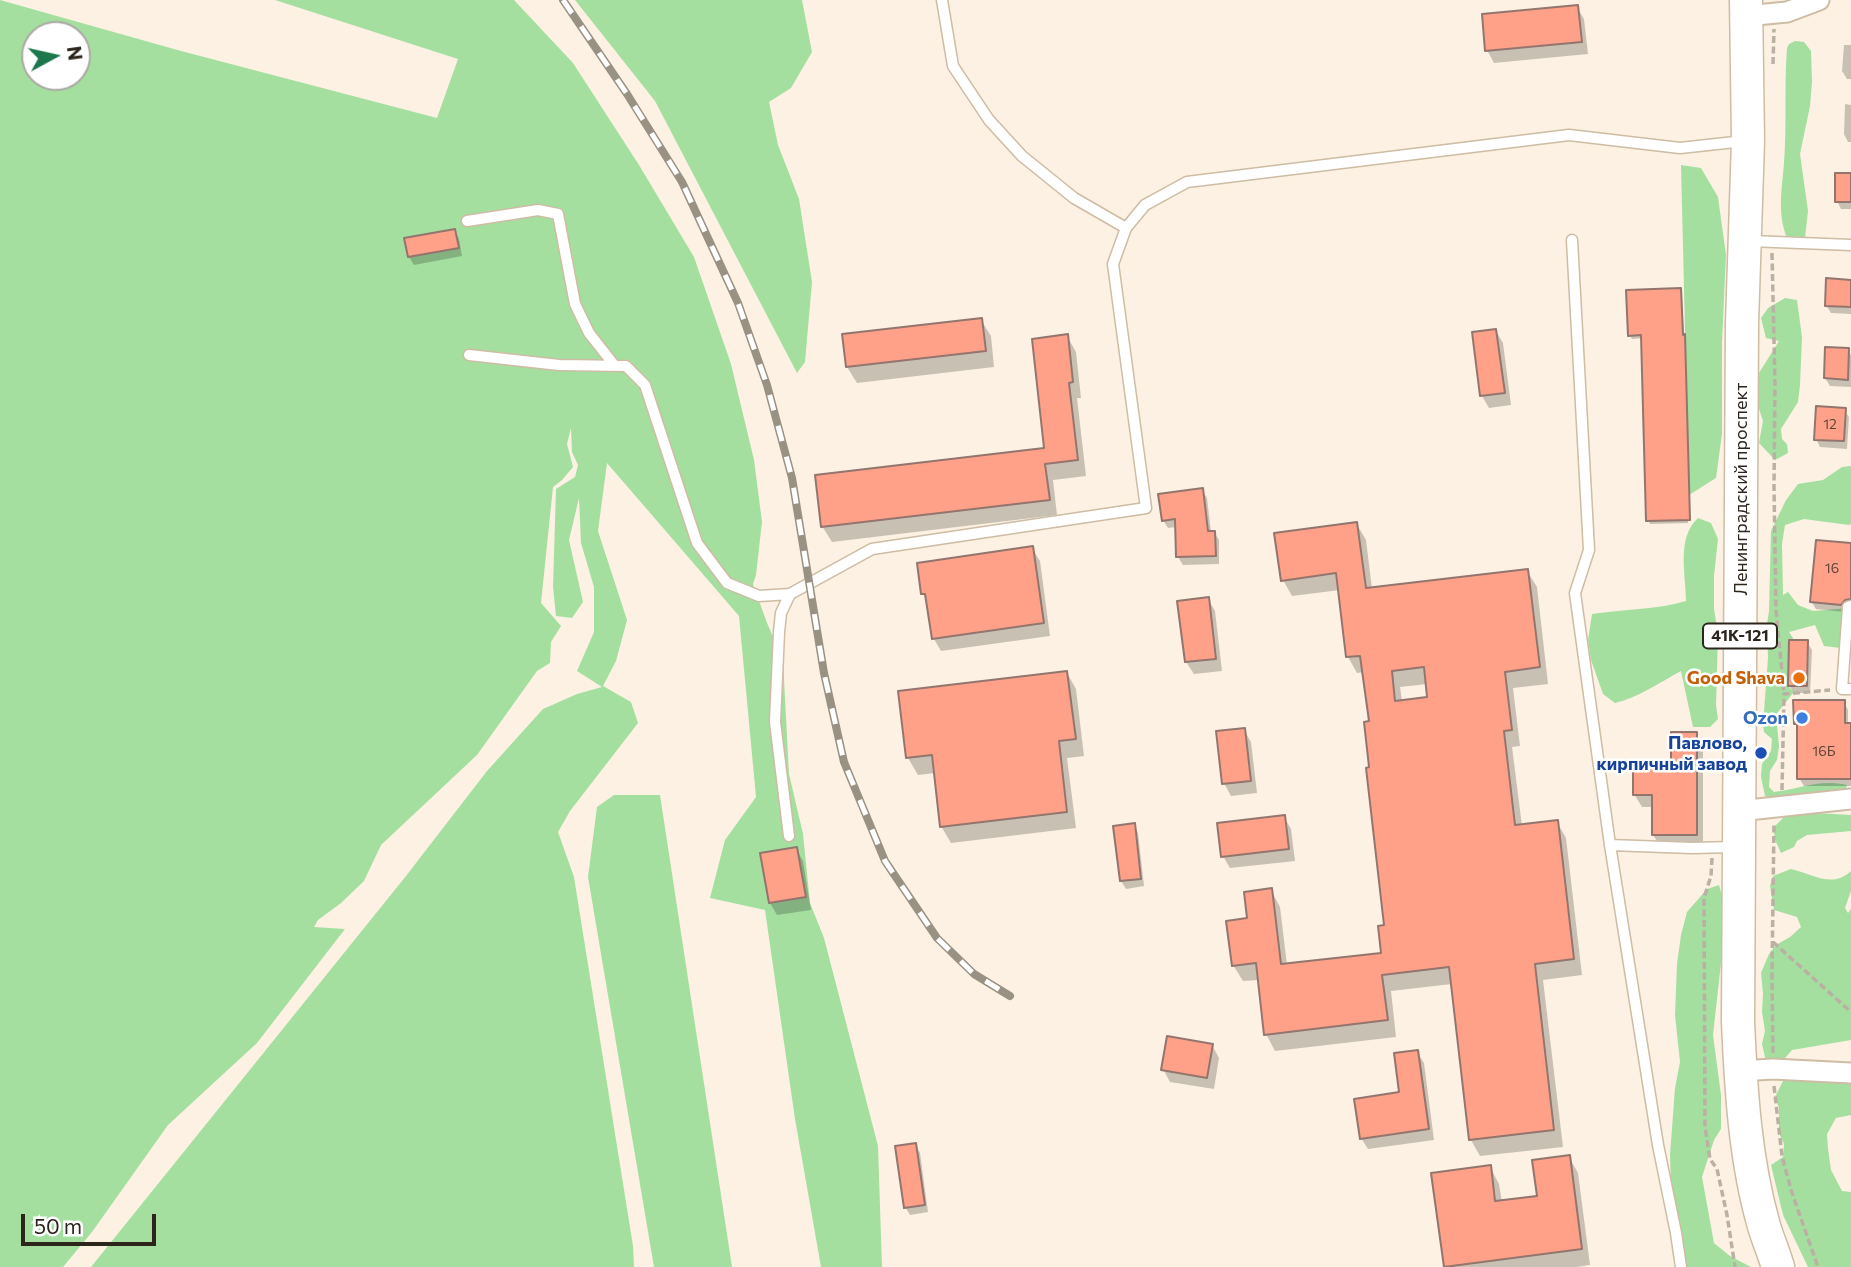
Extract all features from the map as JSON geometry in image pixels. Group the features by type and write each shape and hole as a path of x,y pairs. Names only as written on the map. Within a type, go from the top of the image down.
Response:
{"main road":[{"name":"Ленинградский проспект","path":"1756,10 1748,141 1759,242 1742,323 1739,811 1725,847 1745,1125 1764,1225 1779,1267"}],"street":[{"path":"1756,10 1787,12 1819,0"},
{"path":"1739,811 1851,799"},
{"path":"1740,1071 1773,1069 1851,1073"}],"lane":[{"path":"942,0 953,66 989,120 1022,156 1074,198 1126,228"},
{"path":"469,355 559,365 626,366 645,385 697,543 727,583 759,596 790,594 872,548 1146,508 1113,264 1126,228 1145,205 1187,181 1569,135 1680,148 1748,141"},
{"path":"467,221 538,210 558,214 575,304 589,333 615,366"},
{"path":"1572,240 1589,550 1575,593 1611,845 1656,1131 1681,1267"},
{"path":"1759,242 1851,245"},
{"path":"789,836 775,722 781,613 790,594"},
{"path":"1846,689 1848,607 1851,606"},
{"path":"1611,845 1725,847"}],"path":[{"path":"1756,10 1773,72"},
{"path":"1759,242 1775,384 1776,610 1784,694 1773,942 1773,1069 1782,1156 1818,1267"},
{"path":"1784,694 1846,689"},
{"path":"1725,847 1704,898 1705,1127 1710,1159 1717,1169 1727,1215 1735,1267"},
{"path":"1773,942 1851,1012"},
{"path":"1841,1002 1851,1001"}],"green space":[{"path":"0,0 75,21 21,21 21,91 91,91 91,26 437,118 458,59 275,0 514,0 573,63 694,257 731,364 754,460 762,522 753,584 783,660 789,774 803,834 810,903 824,938 878,1146 882,1267 821,1267 795,1119 765,910 710,898 725,840 756,797 739,616 607,463 598,531 627,620 616,661 603,686 631,702 638,723 570,811 558,832 574,877 633,1246 634,1267 91,1267 406,876 487,771 543,709 577,694 602,687 577,671 594,632 594,587 581,543 579,498 569,540 583,602 572,618 556,616 553,587 556,489 575,477 578,465 572,452 571,428 567,444 573,467 553,487 541,603 561,626 551,642 550,663 537,671 477,755 381,845 364,881 318,920 314,927 345,929 257,1043 168,1125 92,1232 63,1267 0,1267"},
{"path":"575,0 802,0 812,52 791,88 769,102 778,145 799,199 812,282 805,362 797,373 655,101"},
{"path":"1795,41 1804,42 1811,51 1812,82 1800,154 1808,211 1805,238 1798,240 1787,238 1781,210 1787,48"},
{"path":"1681,165 1701,168 1718,197 1726,255 1722,434 1716,478 1689,495"},
{"path":"1785,298 1797,300 1802,337 1800,385 1798,402 1781,429 1788,453 1775,460 1759,443 1763,421 1758,406 1756,382 1779,341 1766,338 1761,318 1768,308"},
{"path":"1851,466 1851,524 1804,519 1785,525 1782,544 1783,595 1788,592 1798,605 1813,611 1849,608 1849,649 1824,646 1815,625 1789,632 1793,638 1792,652 1799,667 1788,686 1794,692 1778,712 1779,746 1777,760 1770,771 1769,787 1774,792 1818,784 1847,785 1845,792 1771,801 1765,796 1761,777 1762,764 1771,751 1772,739 1764,732 1763,725 1768,658 1771,531 1786,500 1798,484 1823,480 1842,467"},
{"path":"1698,518 1711,523 1718,539 1714,608 1718,635 1718,719 1710,727 1693,727 1681,671 1641,693 1615,703 1603,694 1591,660 1588,640 1592,614 1651,608 1686,601 1685,546 1691,526"},
{"path":"614,795 660,795 732,1267 654,1267 588,877 597,807"},
{"path":"1786,815 1851,815 1851,831 1807,835 1797,841 1794,847 1781,853 1773,828"},
{"path":"1791,869 1829,880 1837,879 1851,871 1851,891 1845,908 1848,913 1851,909 1851,1040 1792,1050 1779,1065 1767,1066 1762,1044 1765,1031 1761,973 1776,945 1801,927 1797,917 1774,910 1770,886 1773,876"},
{"path":"1719,885 1722,896 1721,963 1713,1035 1721,1095 1721,1129 1714,1140 1702,1177 1714,1243 1730,1256 1751,1267 1675,1267 1670,1155 1675,1088 1680,1062 1675,1015 1677,964 1687,912 1707,889"},
{"path":"1851,1068 1851,1115 1836,1118 1827,1134 1831,1170 1842,1191 1851,1192 1851,1267 1808,1267 1783,1215 1771,1165 1783,1157 1784,1144 1779,1133 1779,1108 1775,1097 1784,1079"}],"building":[{"path":"1578,5 1582,42 1485,51 1482,14"},
{"path":"1835,173 1851,173 1851,202 1835,202"},
{"path":"455,229 459,248 408,257 404,238"},
{"path":"1826,278 1851,280 1851,307 1825,306"},
{"path":"1681,288 1683,335 1685,334 1690,520 1646,521 1641,335 1628,336 1626,290"},
{"path":"982,318 986,351 846,367 842,334"},
{"path":"1496,329 1505,393 1480,396 1472,332"},
{"path":"1068,334 1073,382 1069,383 1078,460 1045,464 1050,500 821,527 815,475 1044,448 1032,339"},
{"path":"1825,347 1849,348 1848,380 1824,378"},
{"path":"1816,406 1846,408 1844,441 1814,440"},
{"path":"1203,488 1208,531 1215,531 1216,556 1176,557 1175,519 1162,521 1158,494"},
{"path":"1357,522 1366,588 1528,569 1540,667 1505,672 1512,730 1504,731 1515,825 1558,820 1574,959 1535,964 1554,1130 1469,1140 1449,967 1382,975 1388,1020 1264,1035 1256,963 1232,966 1226,921 1247,918 1244,892 1272,888 1281,964 1381,953 1378,926 1384,925 1366,768 1369,767 1364,722 1369,721 1360,656 1346,657 1336,573 1281,581 1274,533","holes":["1424,667 1427,697 1395,701 1392,671"]},
{"path":"1816,540 1851,543 1851,599 1845,600 1841,605 1810,602"},
{"path":"1033,546 1044,623 932,639 917,563"},
{"path":"1209,597 1216,659 1185,662 1177,601"},
{"path":"1789,640 1808,640 1807,686 1788,686"},
{"path":"1067,671 1076,739 1059,741 1067,812 940,827 932,755 906,758 898,691"},
{"path":"1793,700 1845,700 1845,723 1851,723 1851,779 1797,779 1797,724 1794,724"},
{"path":"1245,728 1251,781 1222,784 1216,731"},
{"path":"1671,732 1697,732 1697,835 1652,835 1652,795 1633,795 1633,764 1671,764"},
{"path":"1285,815 1289,849 1221,857 1217,823"},
{"path":"1135,823 1141,879 1120,881 1113,826"},
{"path":"797,847 806,897 769,903 760,853"},
{"path":"1167,1036 1213,1044 1207,1078 1161,1070"},
{"path":"1418,1050 1429,1129 1360,1139 1354,1099 1399,1092 1394,1053"},
{"path":"916,1143 925,1205 904,1208 895,1146"},
{"path":"1570,1155 1582,1249 1444,1267 1431,1173 1491,1165 1495,1201 1537,1196 1532,1160"}],"railway":[{"path":"563,0 627,94 682,182 738,303 767,385 792,478 824,673 844,762 885,861 937,938 974,974 1010,996"}],"place":[{"name":"Good Shava","path":"1799,678"},
{"name":"Ozon","path":"1802,718"},
{"name":"Павлово, кирпичный завод","path":"1761,753"}]}
